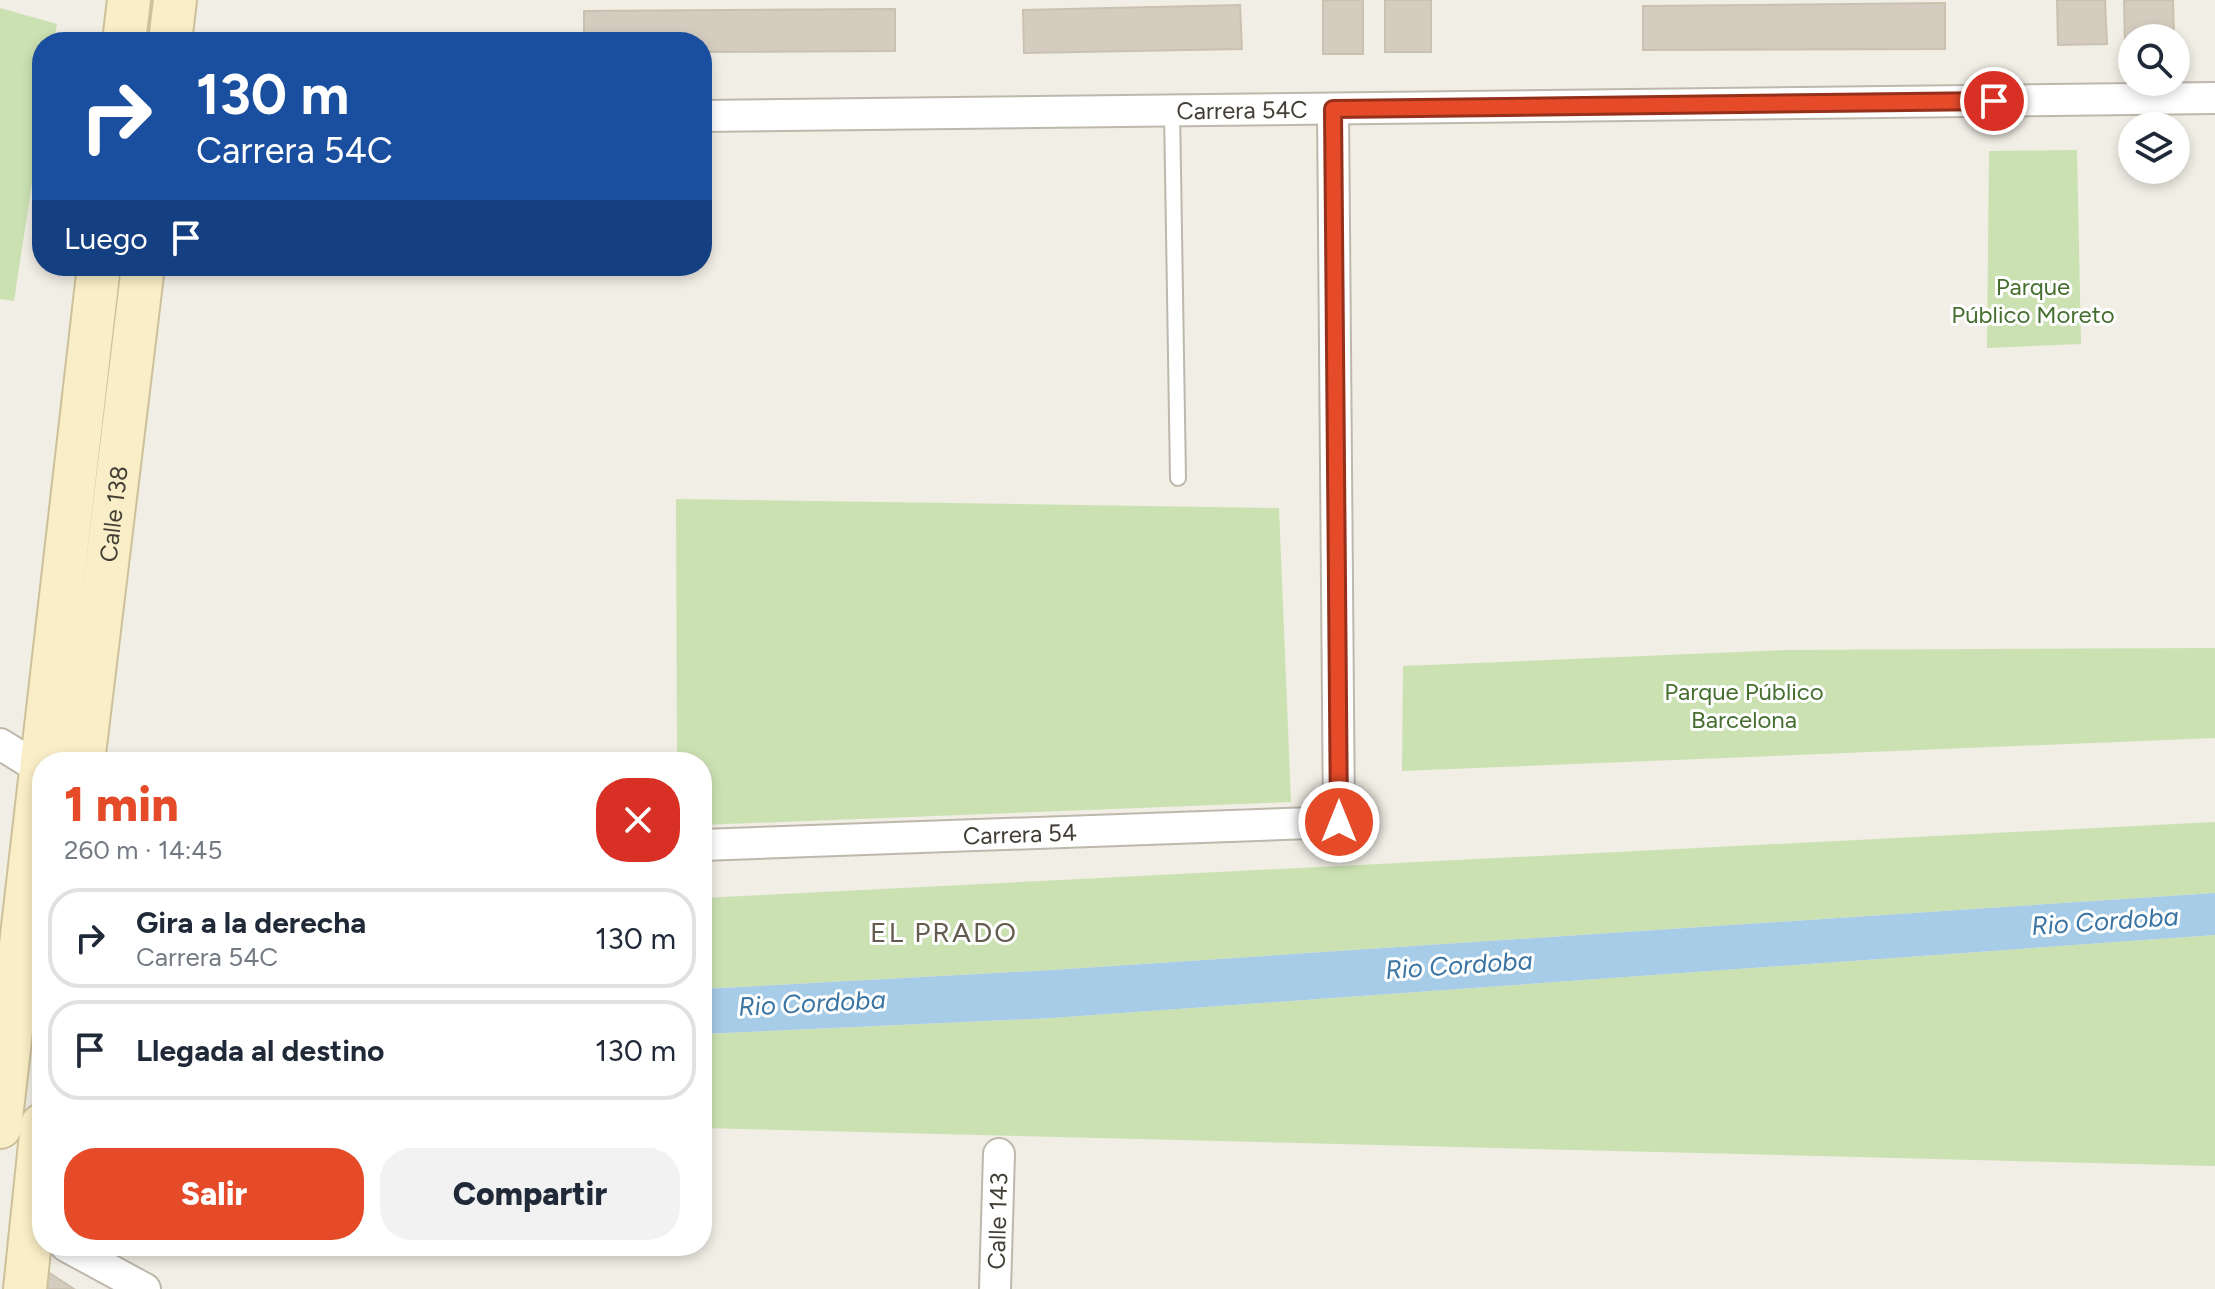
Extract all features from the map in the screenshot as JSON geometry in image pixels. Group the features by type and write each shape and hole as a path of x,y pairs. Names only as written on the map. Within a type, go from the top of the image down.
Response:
{"main road":[{"path":"125,32 129,0"},
{"path":"171,32 175,0"},
{"name":"Calle 138","path":"43,752 98,276"},
{"name":"Calle 138","path":"84,752 142,276"},
{"name":"Calle 138","path":"0,1127 5,1040 15,1000 32,850"},
{"path":"25,1289 38,1256"}],"street":[{"name":"Carrera 54C","path":"712,116 2215,98"},
{"name":"Carrera 54","path":"712,845 1339,822 1333,109"},
{"path":"0,744 32,764"},
{"name":"Calle 143","path":"995,1289 999,1154"},
{"path":"83,1256 145,1289"}],"lane":[{"path":"1172,110 1178,478"}],"green space":[{"path":"0,8 57,24 56,32 32,32 32,183 14,301 0,299"},
{"name":"Parque Público Moreto","path":"2077,150 2081,344 1987,348 1989,151"},
{"path":"676,499 1279,508 1291,802 712,825 712,752 677,752"},
{"name":"Parque Público Barcelona","path":"2215,648 2215,738 1402,771 1403,666 1787,650"},
{"path":"2215,822 2215,893 1052,970 712,988 712,897"},
{"path":"2215,935 2215,1166 712,1128 712,1034 1052,1018"}],"water":[{"name":"Rio Cordoba","path":"2215,893 2215,935 1052,1018 712,1034 712,988 1052,970"}],"building":[{"path":"1323,0 1363,0 1363,54 1323,54"},
{"path":"1385,0 1431,0 1431,52 1385,52"},
{"path":"2057,0 2105,0 2107,44 2058,45"},
{"path":"2124,0 2173,0 2174,24 2124,24"},
{"path":"1945,3 1945,49 1643,50 1643,6"},
{"path":"1240,5 1242,49 1024,53 1023,10"},
{"path":"895,9 895,51 712,52 712,32 584,32 584,11"},
{"path":"48,1272 74,1289 47,1289"}],"district":[{"name":"EL PRADO","path":"944,932"}],"route":[{"path":"1339,822 1333,109 1994,101"}]}
